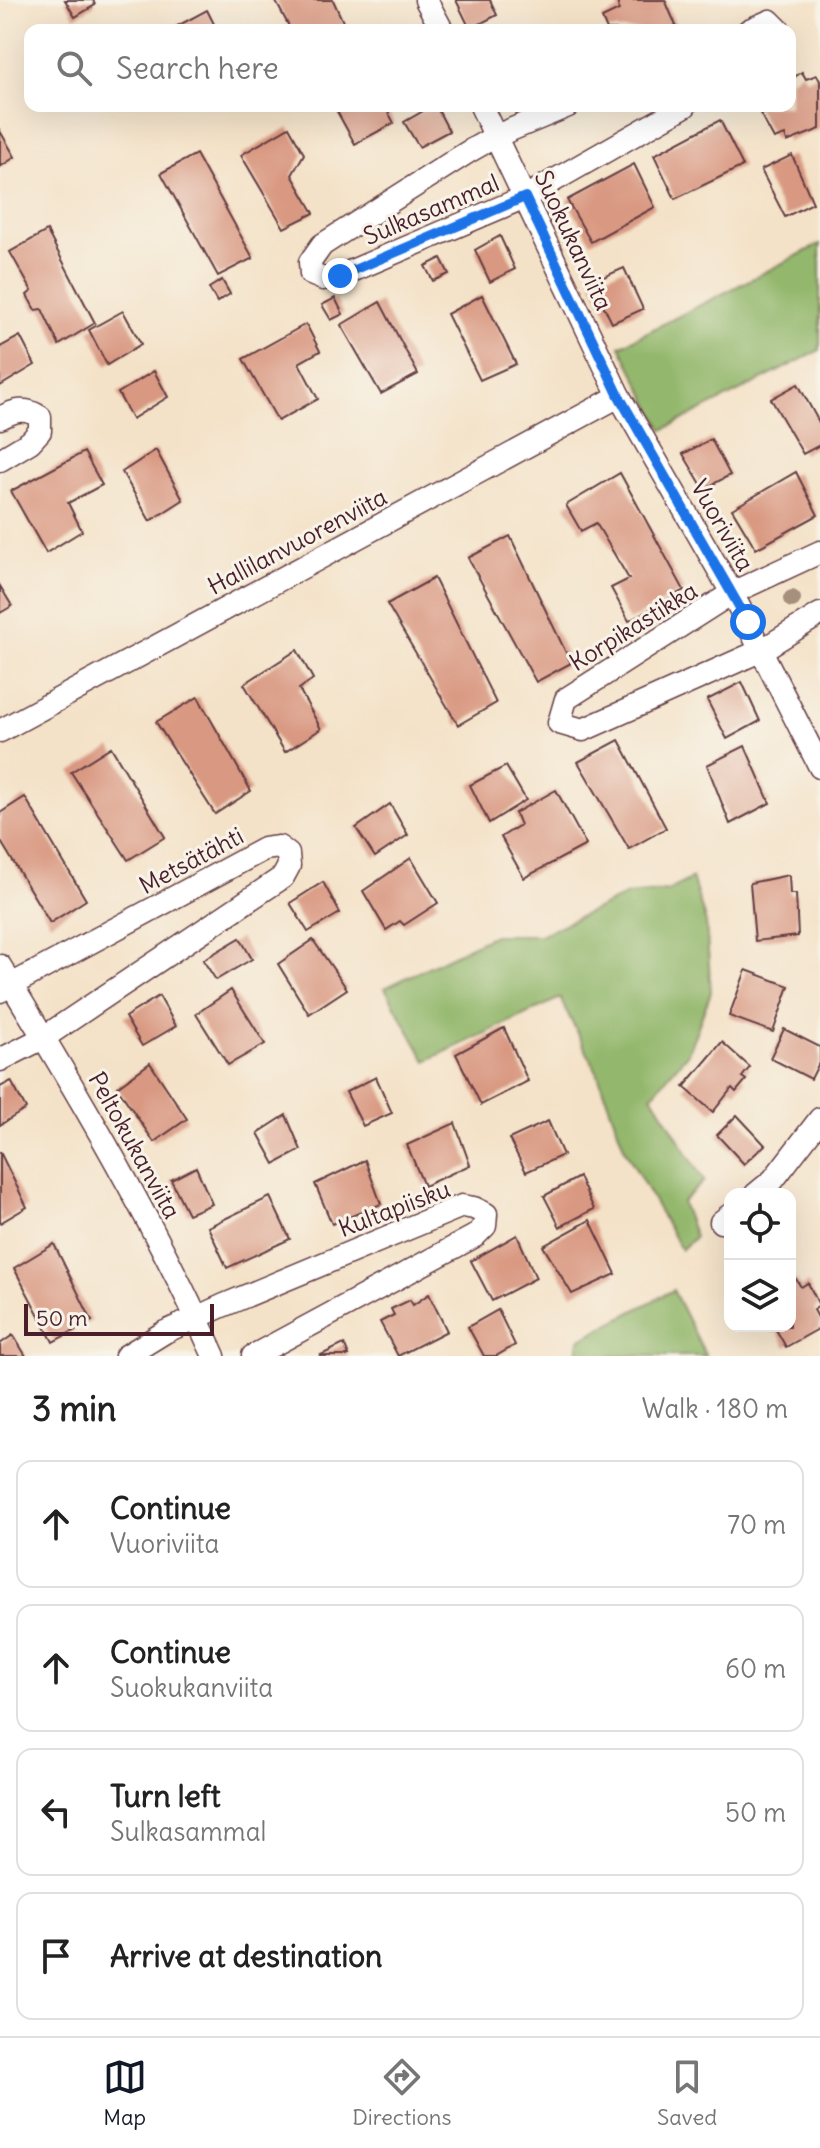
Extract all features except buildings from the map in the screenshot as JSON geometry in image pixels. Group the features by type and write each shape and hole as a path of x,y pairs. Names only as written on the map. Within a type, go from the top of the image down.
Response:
{"street":[{"path":"426,0 439,24"},
{"name":"Suokukanviita","path":"484,112 619,396"},
{"path":"496,136 554,112"},
{"path":"525,197 674,112"},
{"name":"Sulkasammal","path":"496,136 322,245 310,262 311,274 323,279 340,276 525,197"},
{"name":"Vuoriviita","path":"619,396 732,593 820,767"},
{"name":"Hallilanvuorenviita","path":"0,731 619,396"},
{"path":"0,418 14,411 30,410 40,417 40,431 30,442 0,460"},
{"path":"732,593 820,552"},
{"name":"Korpikastikka","path":"732,593 566,699 559,723 583,730 762,650"},
{"path":"762,650 820,614"},
{"name":"Metsätähti","path":"4,981 264,849 279,847 288,854 289,866 283,877 43,1038"},
{"name":"Peltokukanviita","path":"4,981 103,1135 214,1356"},
{"path":"0,1060 43,1038"},
{"path":"763,1188 773,1180 820,1119"},
{"name":"Kultapiisku","path":"197,1317 462,1206 486,1214 485,1226 475,1236 253,1356"},
{"path":"126,1356 197,1317"}],"green space":[{"path":"820,244 820,350 663,430 620,346"},
{"path":"692,878 706,923 711,992 688,1053 652,1095 704,1181 682,1202 695,1237 681,1250 625,1150 597,1072 560,998 426,1061 385,988 494,935 540,935 627,895 668,891"},
{"path":"673,1290 706,1356 577,1356 579,1340"}],"route":[{"path":"340,276 525,197 619,396 748,622"}]}
